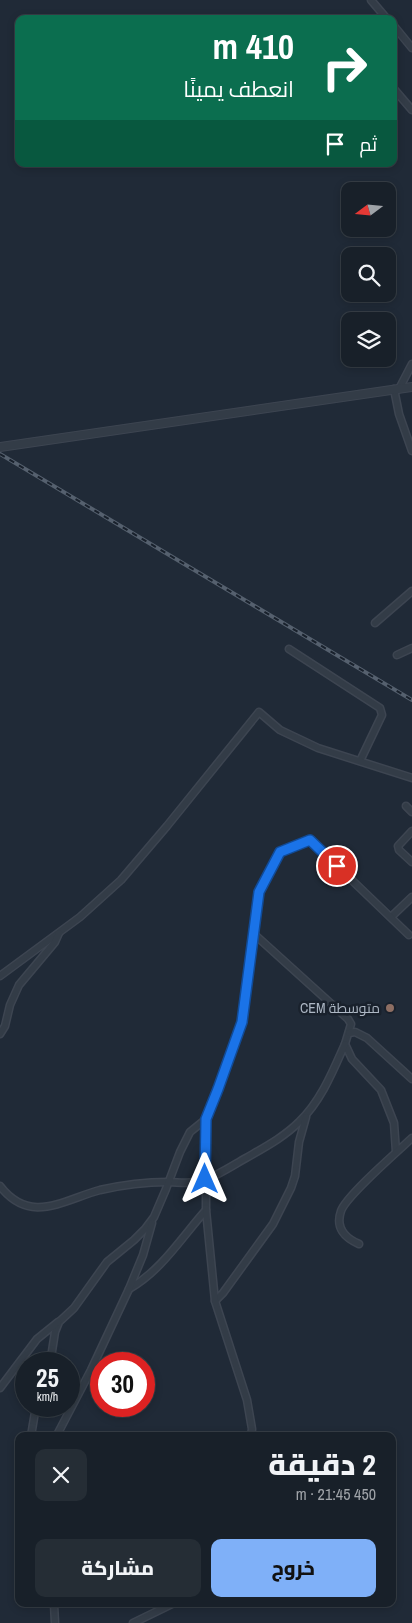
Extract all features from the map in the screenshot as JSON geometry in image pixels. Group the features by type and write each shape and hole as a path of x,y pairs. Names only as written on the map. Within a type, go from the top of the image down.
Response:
{"street":[{"path":"371,0 384,15"},
{"path":"397,30 412,48"},
{"path":"397,92 412,110"},
{"path":"412,364 396,389 399,414 412,451"},
{"path":"0,447 412,387"},
{"path":"376,622 412,591"},
{"path":"397,655 412,648"},
{"path":"289,649 380,708 382,715 360,761"},
{"path":"0,976 80,917 121,880 259,712 280,730 318,748 412,778"},
{"path":"406,806 412,812"},
{"path":"412,831 398,846 399,850 412,862"},
{"path":"252,1432 247,1400 215,1301 206,1210 205,1179 206,1119 242,1022 259,892 280,852 310,840 411,935"},
{"path":"391,917 412,896"},
{"path":"0,1034 5,1026 10,1005 19,986 55,942 60,932"},
{"path":"0,1186 20,1203 34,1208 46,1207 120,1186 194,1182 232,1167 274,1142 299,1122 323,1090 345,1044 351,1024 344,1014 253,933"},
{"path":"349,1033 355,1032 367,1038 412,1079"},
{"path":"345,1044 352,1060 382,1090 394,1123 396,1152"},
{"path":"215,1301 228,1287 272,1224 291,1188 295,1176 299,1142 307,1113"},
{"path":"59,1432 91,1370 129,1290 143,1255 154,1217 180,1152 190,1132 206,1119"},
{"path":"359,1244 347,1238 342,1232 341,1210 349,1198 412,1138"},
{"path":"129,1290 153,1272 175,1250 190,1228 206,1210"},
{"path":"0,1388 37,1339 74,1308 107,1262 134,1240 154,1217"},
{"path":"52,1352 55,1332 59,1322"},
{"path":"32,1432 34,1417"},
{"path":"54,1607 55,1623"},
{"path":"133,1623 166,1607"}],"railway":[{"path":"0,454 412,700"}],"place":[{"name":"CEM متوسطة","path":"390,1008"}],"route":[{"path":"205,1179 206,1119 242,1022 259,892 280,852 310,840 337,866"}]}
